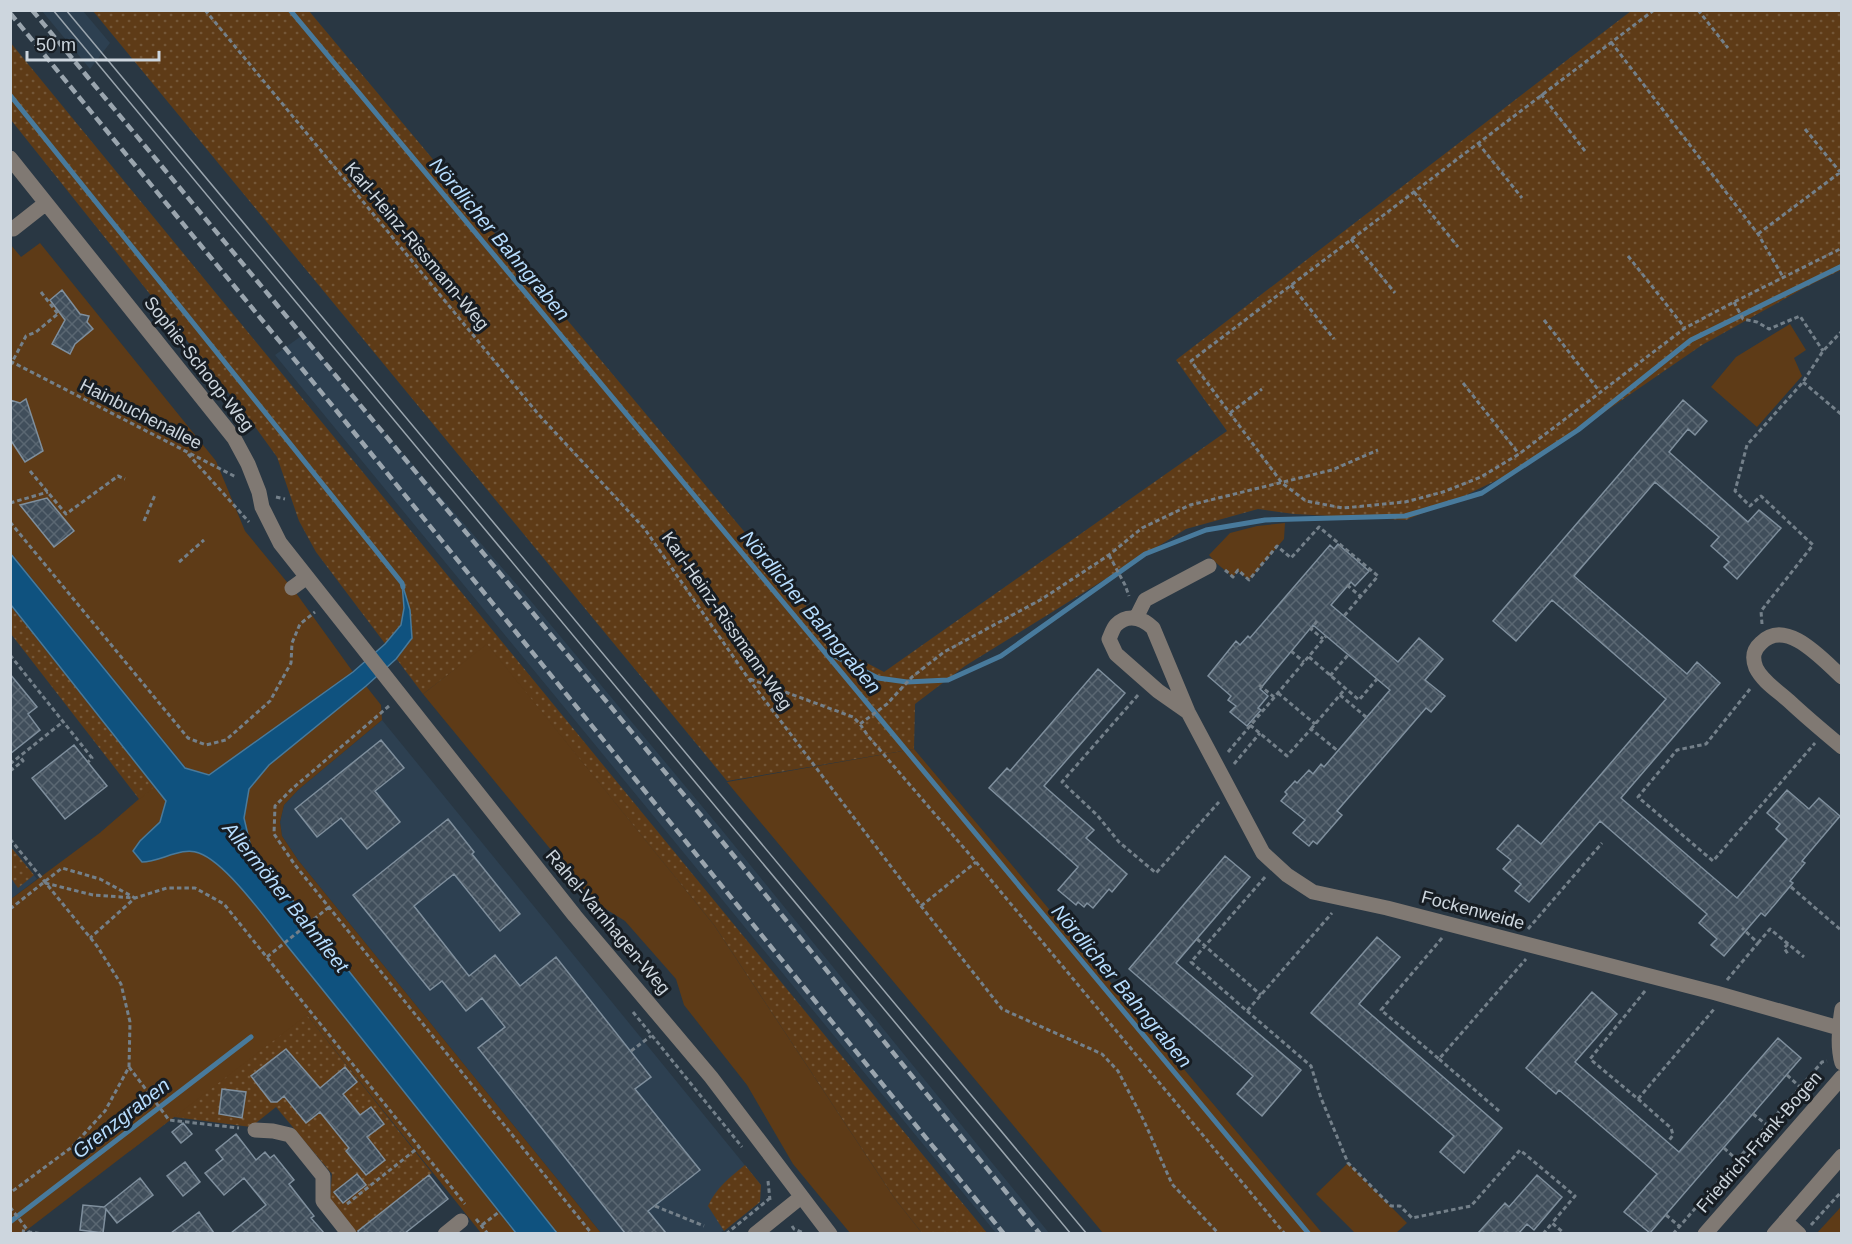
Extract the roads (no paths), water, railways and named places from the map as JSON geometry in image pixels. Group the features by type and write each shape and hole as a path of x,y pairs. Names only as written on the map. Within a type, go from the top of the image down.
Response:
{"street":[{"name":"Sophie-Schoop-Weg","path":"10,158 234,438 248,464 262,507 280,543 354,638"},
{"path":"13,229 46,203"},
{"path":"1136,618 1145,600 1209,566"},
{"path":"292,588 307,577"},
{"name":"Fockenweide","path":"1188,712 1149,683 1116,654 1109,639 1116,625 1129,618 1136,618 1153,628 1188,712 1263,853 1313,892 1453,925 1721,994 1839,1028"},
{"path":"1842,676 1802,642 1783,634 1772,634 1755,650 1756,667 1761,675 1842,747"},
{"name":"Rahel-Varnhagen-Weg","path":"354,638 575,916 711,1077 830,1233"},
{"path":"1840,1060 1839,1028 1842,1009"},
{"name":"Friedrich-Frank-Bogen","path":"1705,1233 1842,1077"},
{"path":"255,1130 273,1131 290,1136 323,1176 323,1201 349,1233"},
{"path":"1774,1233 1842,1156"},
{"path":"755,1233 801,1197"},
{"path":"445,1233 466,1217"},
{"path":"1785,1221 1805,1229"}],"water":[{"name":"Allermöher Bahnfleet","path":"10,553 185,768 209,775 353,672 385,644 401,625 404,608 402,583 410,610 412,638 396,659 269,765 249,789 244,818 251,848 557,1233 516,1233 259,910 222,869 210,859 192,851 142,862 133,851 160,822 166,801 11,605"}],"waterway":[{"name":"Nördlicher Bahngraben","path":"290,10 1309,1234"},
{"path":"10,95 403,587"},
{"path":"827,652 878,678 907,682 948,680 1001,656 1145,554 1206,530 1265,520 1405,516 1482,493 1578,430 1691,340 1842,266"},
{"name":"Grenzgraben","path":"10,1222 251,1037"}],"tram line":[{"path":"53,10 1071,1234"},
{"path":"66,10 1087,1234"}],"railway":[{"path":"32,10 704,819 1040,1234"},
{"path":"10,13 331,404 1004,1234"}]}
